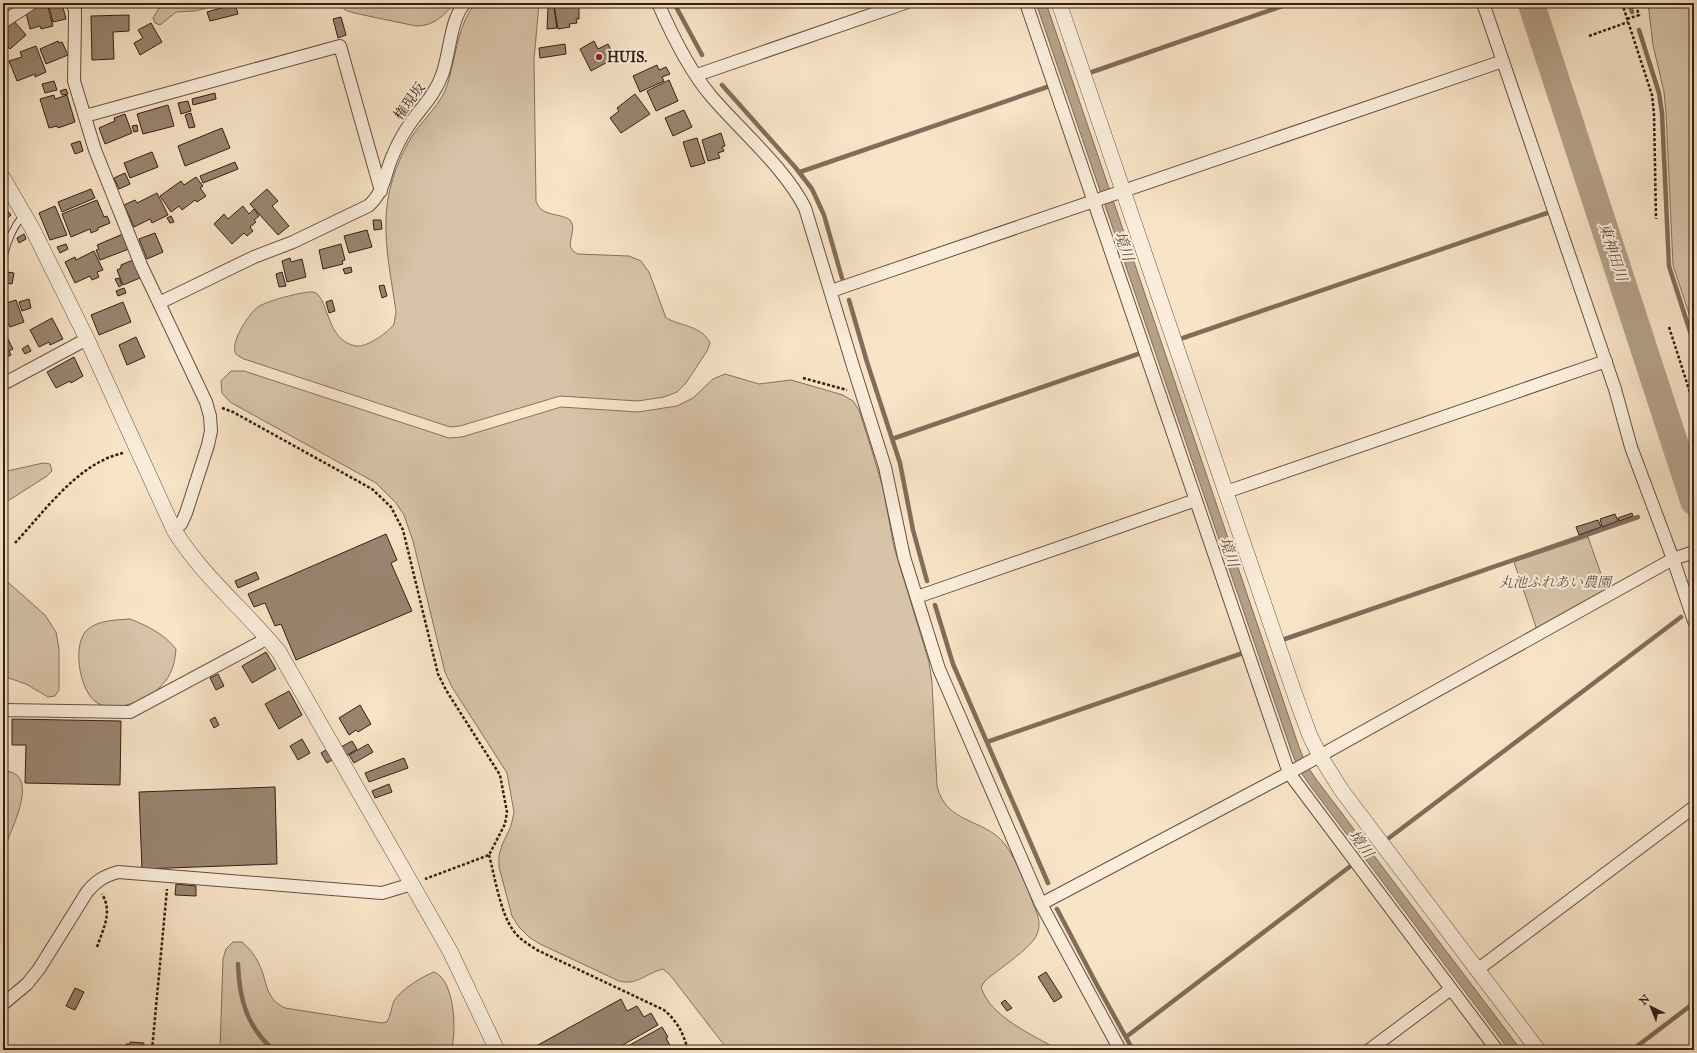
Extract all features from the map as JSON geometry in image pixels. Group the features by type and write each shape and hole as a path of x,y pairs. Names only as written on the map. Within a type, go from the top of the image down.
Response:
{"street":[{"path":"3,22 12,14 32,3"},
{"path":"72,3 75,10 76,20 74,81 95,150 141,266 210,416 211,431 208,445 186,513 181,524 174,530"},
{"name":"権現坂","path":"381,192 393,155 402,137 413,119 437,89 443,73 457,16 465,3"},
{"path":"658,3 672,33 710,95 784,176 799,197 810,220 885,467 900,539 939,669 1041,904 1120,1050"},
{"path":"697,75 905,3"},
{"path":"1026,3 1096,201 1196,500 1292,772 1497,1050"},
{"path":"1059,3 1119,193 1226,492 1315,758 1342,791 1538,1050"},
{"path":"1483,3 1606,361 1631,447 1678,557 1694,621"},
{"path":"85,116 340,46 381,192 377,199 368,206 293,242 254,257 159,303"},
{"path":"831,291 1503,61"},
{"path":"3,178 24,213 87,339 174,530 192,556 267,637 289,668 450,951 497,1050"},
{"path":"3,384 87,339"},
{"path":"1226,492 1606,361"},
{"path":"917,596 1196,500"},
{"path":"1041,904 1292,772 1678,557 1694,552"},
{"path":"3,711 130,712 267,637"},
{"path":"1478,970 1694,807"},
{"path":"3,1004 27,984 39,969 87,892 95,882 118,872 382,893 412,884"},
{"path":"1369,1050 1451,989"}],"lane":[{"path":"3,261 5,248 14,227 24,213"}],"path":[{"path":"1622,3 1653,101 1656,219"},
{"path":"1627,19 1639,15 1635,3"},
{"path":"1589,36 1628,22"},
{"path":"1669,326 1694,405"},
{"path":"803,378 844,391 860,388"},
{"path":"207,408 220,407 233,412 372,489 382,497 398,518 407,542 438,674 446,690 500,775 507,812 505,824 489,854 412,884"},
{"path":"15,543 80,474 111,456 137,450"},
{"path":"489,854 506,919 524,942 537,950 664,1010 677,1022 682,1030 688,1050"},
{"path":"152,1050 168,876"},
{"path":"95,882 106,900 108,910 107,920 97,947"}],"green space":[{"path":"167,3 225,3 195,11 176,12 160,25 155,23 153,18 159,8"},
{"path":"339,3 455,3 442,16 433,22 422,26 416,26 354,13 345,10"},
{"path":"476,3 539,3 534,60 536,201 542,210 570,220 573,229 570,243 573,251 578,254 629,256 641,261 649,272 666,318 691,327 706,337 710,343 707,351 686,383 677,392 664,397 638,401 560,396 460,426 450,427 244,359 236,354 235,343 245,322 254,310 269,302 302,293 313,292 318,295 338,336 346,342 356,346 365,345 377,339 394,324 396,312 386,232 386,211 392,181 399,162 412,136 437,104 445,91 460,33 469,12"},
{"path":"1648,3 1694,3 1694,329 1673,265 1664,92 1653,45"},
{"path":"231,371 244,371 449,438 462,437 561,407 638,412 677,406 693,398 713,379 725,374 759,384 791,380 843,395 853,401 859,410 883,488 894,547 929,662 932,682 937,786 948,807 957,814 986,829 1004,843 1019,868 1038,916 1039,930 1034,939 1022,952 985,981 981,987 986,998 1003,1016 1025,1031 1059,1050 728,1050 670,975 663,969 631,982 619,981 540,944 529,937 519,927 512,916 499,867 499,856 502,845 511,826 514,812 507,773 452,687 445,672 413,541 404,515 396,503 376,483 230,402 222,393 221,381"},
{"path":"43,463 50,464 52,471 47,476 3,504 3,472"},
{"name":"丸池ふれあい農園","path":"1588,537 1607,591 1537,630 1514,562"},
{"path":"3,578 45,615 56,632 59,649 59,690 55,696 48,697 26,684 3,676"},
{"path":"130,619 155,631 166,639 176,649 175,659 168,677 149,695 131,704 112,707 103,706 90,696 85,688 79,656 82,637 87,630 96,624 107,621"},
{"path":"3,771 15,774 21,781 22,791 21,804 17,817 3,851"},
{"path":"233,942 242,942 252,952 262,971 270,994 278,1004 285,1008 381,1023 387,1022 394,1001 401,992 418,980 434,972 441,977 446,985 453,1007 454,1031 451,1050 220,1050 223,959 226,949"}],"water":[{"name":"境川","path":"1036,3 1046,3 1306,764 1521,1050 1509,1050 1298,768"}],"building":[{"path":"9,3 20,3 11,8"},
{"path":"48,3 62,4 66,19 53,22"},
{"path":"574,3 574,5 579,4 579,19 576,19 577,23 569,24 570,27 558,29 554,5"},
{"path":"47,4 53,26 41,29 40,26 30,29 25,9"},
{"path":"235,4 238,14 210,21 207,12"},
{"path":"554,7 557,28 547,29 548,8"},
{"path":"129,15 129,31 113,32 114,59 92,60 91,16"},
{"path":"341,17 346,35 338,38 333,19"},
{"path":"14,21 26,35 10,49 8,47 3,51 3,30"},
{"path":"151,23 162,42 140,55 134,43 143,38 138,30"},
{"path":"58,41 59,43 62,42 68,55 46,64 40,49"},
{"path":"594,41 598,49 608,44 615,58 591,71 580,49"},
{"path":"565,44 566,54 540,58 539,48"},
{"path":"36,46 46,72 35,77 35,74 17,81 9,61 22,57 20,52"},
{"path":"657,65 659,70 666,67 670,74 662,77 664,81 640,92 633,76"},
{"path":"669,80 678,101 656,111 647,91"},
{"path":"54,81 57,90 45,93 42,84"},
{"path":"66,89 68,94 62,95 60,91"},
{"path":"215,93 216,99 193,105 192,99"},
{"path":"635,94 650,114 621,133 610,118 619,111 617,108"},
{"path":"54,95 55,99 67,95 75,122 58,128 57,126 49,128 40,99"},
{"path":"188,101 191,111 181,114 178,103"},
{"path":"168,105 174,126 143,134 137,114"},
{"path":"684,110 692,127 673,136 665,118"},
{"path":"191,113 195,127 189,128 185,115"},
{"path":"125,114 132,133 105,144 99,128 115,121 114,118"},
{"path":"137,125 138,131 134,132 132,126"},
{"path":"222,128 230,148 185,166 178,146"},
{"path":"721,133 725,146 722,147 724,151 718,153 720,158 708,161 702,140"},
{"path":"697,138 705,163 691,167 683,142"},
{"path":"80,141 83,151 75,154 71,144"},
{"path":"152,152 158,167 130,178 124,163"},
{"path":"235,162 238,169 203,183 200,176"},
{"path":"125,173 130,184 119,189 114,178"},
{"path":"196,177 203,186 200,188 206,196 197,202 195,200 182,210 179,206 171,212 160,196 181,181 184,185"},
{"path":"91,189 95,198 62,212 58,202"},
{"path":"267,189 278,201 272,206 289,226 278,235 250,204"},
{"path":"157,193 168,215 152,223 150,219 134,227 124,205 135,200 137,203"},
{"path":"97,200 104,217 107,216 110,223 91,233 90,229 71,237 62,214"},
{"path":"55,206 67,235 50,240 39,213"},
{"path":"243,206 249,214 254,209 259,216 254,220 256,222 250,227 253,231 247,236 244,233 232,244 214,224 224,214 228,219"},
{"path":"4,207 11,215 3,222 3,208"},
{"path":"171,216 174,222 170,223 167,218"},
{"path":"373,220 381,220 382,229 374,230"},
{"path":"367,230 372,247 349,253 344,236"},
{"path":"155,233 163,252 147,259 139,239"},
{"path":"24,234 26,239 19,243 17,238"},
{"path":"123,234 129,249 100,260 96,250 99,249 97,245"},
{"path":"66,244 68,249 60,253 57,247"},
{"path":"341,244 345,260 342,261 343,264 323,269 319,250"},
{"path":"94,251 103,270 97,272 99,277 92,280 90,276 75,283 65,262 75,257 76,260"},
{"path":"290,258 291,262 302,259 306,277 287,282 282,261"},
{"path":"133,260 140,278 123,285 117,270 121,268 121,265"},
{"path":"351,267 352,272 345,274 343,269"},
{"path":"7,272 14,273 12,284 5,283"},
{"path":"282,272 286,286 279,287 276,274"},
{"path":"119,278 122,285 119,287 115,279"},
{"path":"384,285 387,296 382,298 379,286"},
{"path":"124,288 126,293 118,296 116,291"},
{"path":"29,299 31,308 22,311 19,302"},
{"path":"16,300 24,322 10,327 9,324 3,326 3,304"},
{"path":"332,300 335,311 329,313 326,302"},
{"path":"123,302 131,322 99,335 91,315"},
{"path":"52,318 63,339 50,345 49,342 39,347 30,330"},
{"path":"7,337 13,349 9,351 11,355 3,359 3,338"},
{"path":"136,337 145,357 127,365 119,345"},
{"path":"28,345 31,351 25,354 22,349"},
{"path":"74,357 83,376 71,383 70,381 56,388 47,372"},
{"path":"1632,513 1633,516 1619,521 1618,518"},
{"path":"1615,514 1618,521 1602,527 1600,519"},
{"path":"1598,520 1601,527 1579,535 1576,527"},
{"path":"386,534 397,560 391,563 412,611 296,660 281,624 275,626 265,603 254,607 248,594"},
{"path":"256,572 259,579 238,588 235,581"},
{"path":"266,652 276,669 252,683 242,666"},
{"path":"218,674 224,686 216,690 210,678"},
{"path":"289,691 302,715 279,729 265,704"},
{"path":"360,705 371,724 358,732 356,730 349,735 339,718"},
{"path":"215,717 219,725 214,728 210,720"},
{"path":"12,719 121,721 120,785 25,783 26,745 12,745"},
{"path":"302,739 310,753 298,760 290,746"},
{"path":"352,741 357,749 346,756 341,747"},
{"path":"368,744 373,752 354,763 349,755"},
{"path":"326,750 332,760 327,763 321,753"},
{"path":"404,758 408,768 369,782 365,773"},
{"path":"389,784 392,792 375,798 372,791"},
{"path":"275,787 277,864 142,869 139,792"},
{"path":"176,884 196,886 196,896 175,895"},
{"path":"1046,972 1062,997 1054,1002 1038,977"},
{"path":"75,988 84,992 75,1010 66,1006"},
{"path":"621,999 627,1011 637,1006 644,1017 651,1013 658,1025 614,1050 529,1050"},
{"path":"1005,1000 1012,1008 1007,1011 1001,1003"},
{"path":"662,1027 668,1037 666,1038 672,1049 621,1050"},
{"path":"130,1042 144,1043 143,1050 126,1050 126,1044 130,1044"}],"waterway":[{"path":"674,3 702,55"},
{"path":"1092,72 1291,3"},
{"name":"東神田川","path":"1531,3 1694,502"},
{"path":"1629,3 1632,12"},
{"path":"1639,30 1659,93 1662,113 1669,266 1694,344"},
{"path":"722,85 795,167 812,189 824,215 842,278"},
{"path":"800,172 1050,86"},
{"path":"1183,338 1550,212"},
{"path":"849,300 867,362 900,463 913,530 927,581"},
{"path":"892,439 1141,353"},
{"path":"1285,639 1638,517"},
{"path":"935,605 953,664 1048,883"},
{"path":"1389,838 1681,617"},
{"path":"987,742 1243,653"},
{"path":"1126,1037 1352,865"},
{"path":"1057,909 1133,1050"},
{"path":"238,964 240,989 246,1012 257,1032 274,1050"},
{"path":"1632,1050 1694,1003"}],"place":[{"name":"HUIS.","path":"599,57"}]}
